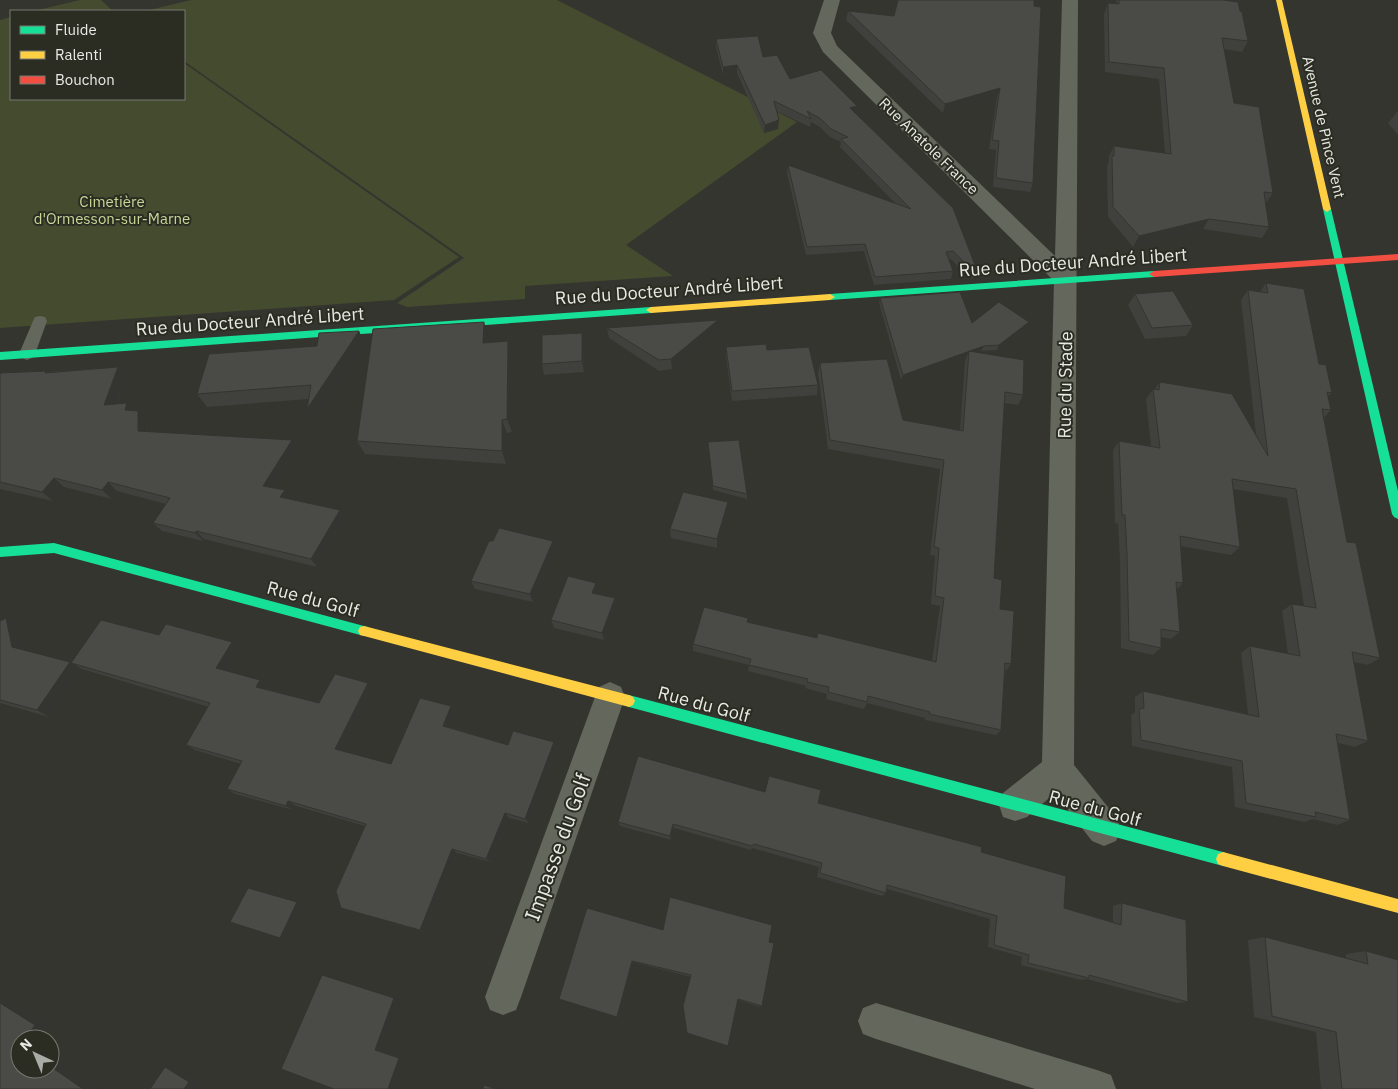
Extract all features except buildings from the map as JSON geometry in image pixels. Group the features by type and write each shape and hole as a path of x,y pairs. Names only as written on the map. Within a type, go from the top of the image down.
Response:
{"street":[{"name":"Rue Anatole France","path":"832,0 822,33 829,48 1066,279"},
{"name":"Rue du Stade","path":"1058,770 1070,0"},
{"name":"Avenue de Pince Vent","path":"1279,0 1394,480 1398,514"},
{"name":"Rue du Docteur André Libert","path":"0,356 1066,279 1398,258"},
{"name":"Rue du Golf","path":"0,552 54,548 1398,906"},
{"name":"Impasse du Golf","path":"503,997 610,697"},
{"path":"1015,805 1058,770 1104,828"},
{"path":"876,1021 1096,1089"}],"lane":[{"path":"27,354 40,321"}],"green space":[{"path":"80,0 101,0 112,10 38,10"},
{"path":"191,0 557,0 797,122 626,245 673,276 525,286 525,299 407,307 397,303 464,258 185,62 185,10 149,10"},
{"name":"Cimetière d'Ormesson-sur-Marne","path":"10,17 10,100 185,100 185,64 459,257 394,300 0,328 0,20"}],"traffic: fast":[{"path":"1327,209 1398,514"},
{"path":"830,297 1154,274"},
{"path":"0,356 651,310"},
{"path":"0,552 54,548 364,631"},
{"path":"629,701 1223,859"}],"traffic: slow":[{"path":"1279,0 1327,209"},
{"path":"651,310 830,297"},
{"path":"364,631 629,701"},
{"path":"1223,859 1398,906"}],"traffic: jam":[{"path":"1154,274 1398,257"}]}
